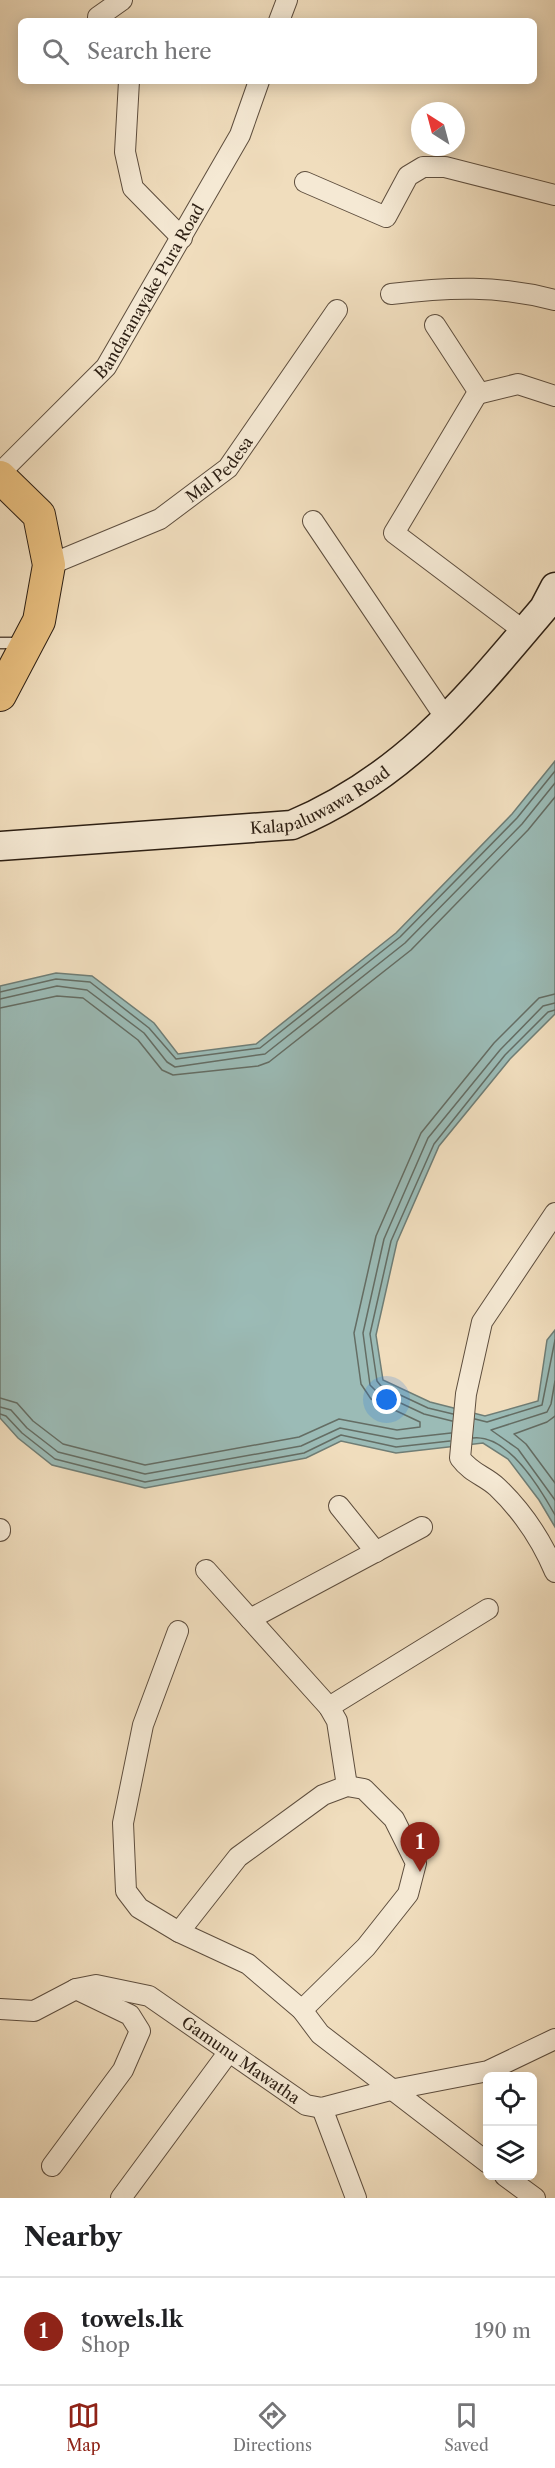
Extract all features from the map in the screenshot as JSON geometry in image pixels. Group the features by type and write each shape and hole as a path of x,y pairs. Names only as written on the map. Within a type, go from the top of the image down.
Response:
{"main road":[{"path":"0,475 39,515 49,565 39,621 14,643 2,685"}],"street":[{"path":"98,18 122,0"},
{"path":"280,18 287,0"},
{"path":"129,84 125,152 133,188 182,238"},
{"name":"Bandaranayake Pura Road","path":"0,475 106,367 240,135 258,84"},
{"path":"305,182 386,217 408,176 423,167 445,167 555,195"},
{"path":"392,294 448,287 496,289 555,300"},
{"name":"Mal Pedesa","path":"49,565 160,519 228,468 338,310"},
{"path":"435,325 477,388 477,394 394,532 524,631"},
{"path":"477,394 518,384 555,396"},
{"path":"313,522 447,720"},
{"name":"Kalapaluwawa Road","path":"0,846 292,825 333,807 378,778 447,720 551,603"},
{"path":"555,1214 482,1322 466,1394 460,1458 470,1471 495,1485 527,1521 555,1572"},
{"path":"339,1506 376,1552"},
{"path":"250,1619 422,1527"},
{"path":"206,1570 329,1707 337,1721 347,1786"},
{"path":"329,1707 488,1609"},
{"path":"178,1631 143,1725 123,1823 126,1891 139,1908 179,1932 248,1964 302,2010 320,2034 483,2159"},
{"path":"179,1932 238,1857 323,1795 347,1786 364,1790 394,1819 416,1863 408,1894 366,1947 302,2010"},
{"name":"Gamunu Mawatha","path":"0,2009 34,2011 76,1989 96,1985 150,1996 228,2053 306,2105 322,2108 390,2090 488,2070 555,2039"},
{"path":"52,2166 123,2070 140,2031 130,2015 76,1989"},
{"path":"121,2198 228,2053"},
{"path":"322,2108 356,2198"},
{"path":"512,2180 535,2198"}],"water":[{"path":"555,761 555,1014 510,1059 439,1146 397,1242 376,1335 383,1380 430,1402 485,1416 538,1401 547,1340 555,1330 555,1527 539,1500 508,1459 483,1443 396,1453 341,1441 306,1458 145,1488 52,1465 18,1438 0,1418 0,986 56,973 92,976 154,1023 178,1054 256,1044 396,933 512,814"}],"place":[{"name":"towels.lk","path":"420,1872"}]}
